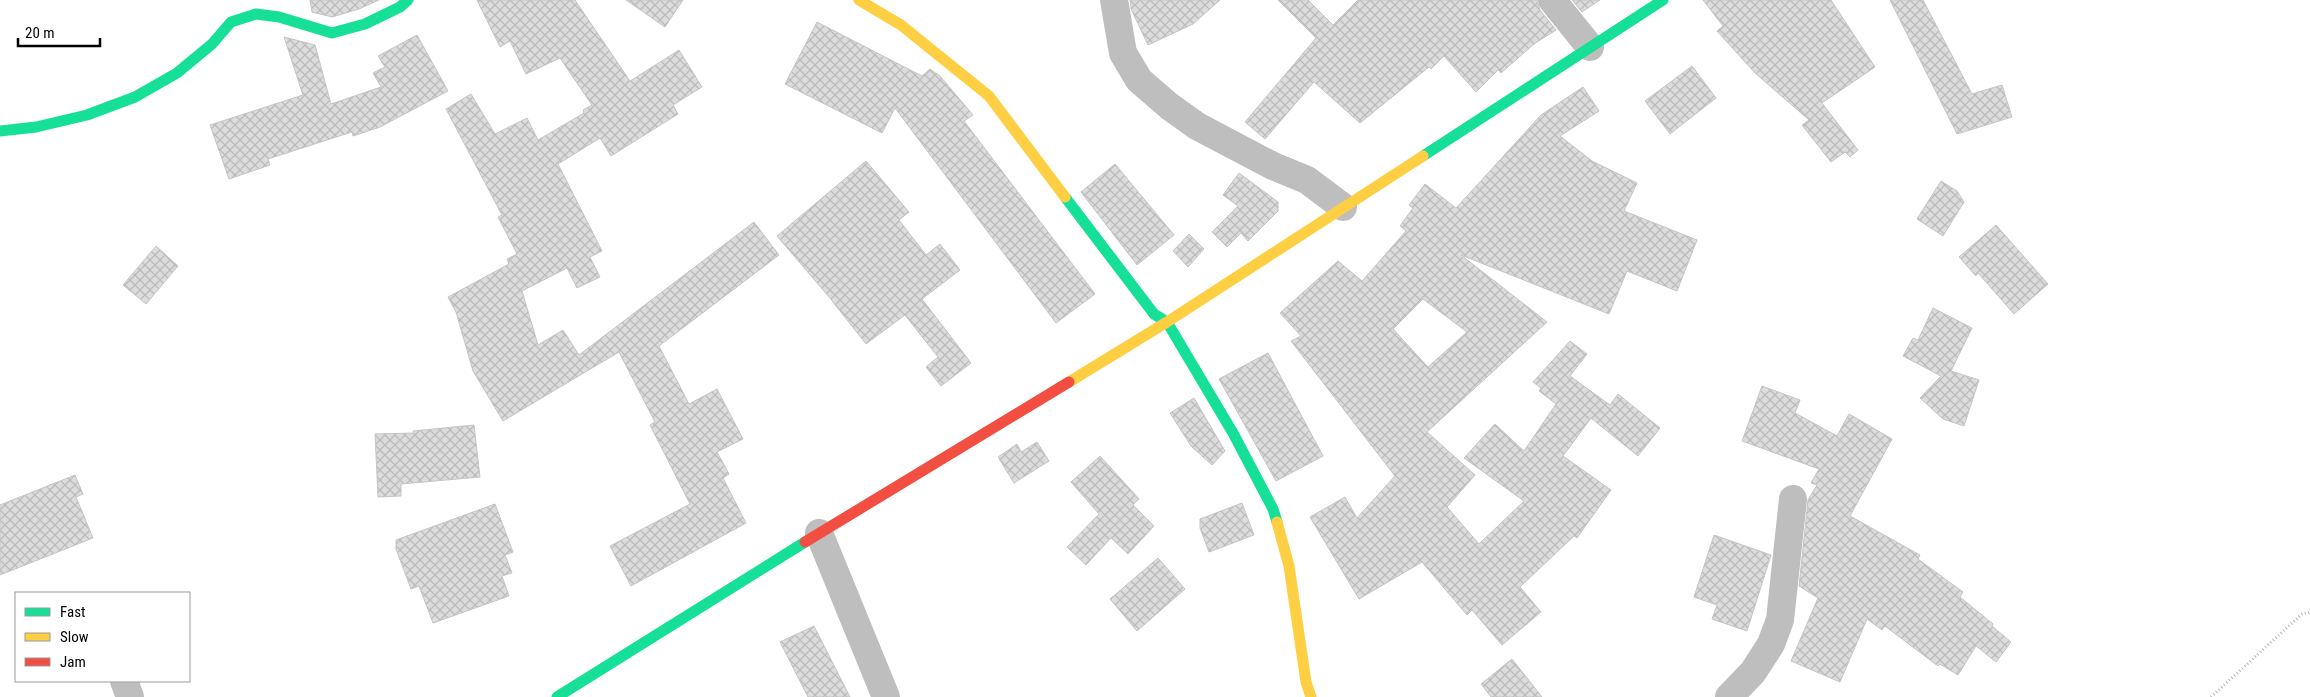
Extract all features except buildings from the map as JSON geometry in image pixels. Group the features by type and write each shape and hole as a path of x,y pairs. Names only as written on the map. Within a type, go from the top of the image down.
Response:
{"main road":[{"path":"0,130 36,126 87,115 135,97 177,73 212,44 231,22 256,14 279,17 303,26 332,32 365,24 400,7 408,0"},
{"path":"859,0 901,25 988,96 1154,314 1168,322 1233,433 1273,509 1289,566 1306,682 1311,697"},
{"path":"557,697 819,533 1168,322 1662,0"}],"street":[{"path":"1114,0 1123,53 1139,80 1169,106 1198,126 1273,166 1307,180 1343,207"},
{"path":"1552,0 1590,47"},
{"path":"1729,697 1753,672 1772,644 1780,620 1793,499"},
{"path":"819,533 886,697"},
{"path":"124,682 130,697"}],"path":[{"path":"2211,697 2302,614 2310,612"}],"traffic: fast":[{"path":"0,131 36,127 87,115 135,97 177,73 212,44 231,22 256,14 279,17 332,33 365,24 400,7 408,0"},
{"path":"1423,156 1663,0"},
{"path":"1065,197 1154,314 1167,322 1233,433 1273,509 1277,522"},
{"path":"557,697 805,542"}],"traffic: slow":[{"path":"859,0 901,25 989,96 1065,197"},
{"path":"1069,382 1167,322 1423,156"},
{"path":"1277,522 1289,566 1306,682 1311,697"}],"traffic: jam":[{"path":"805,542 1069,382"}]}
